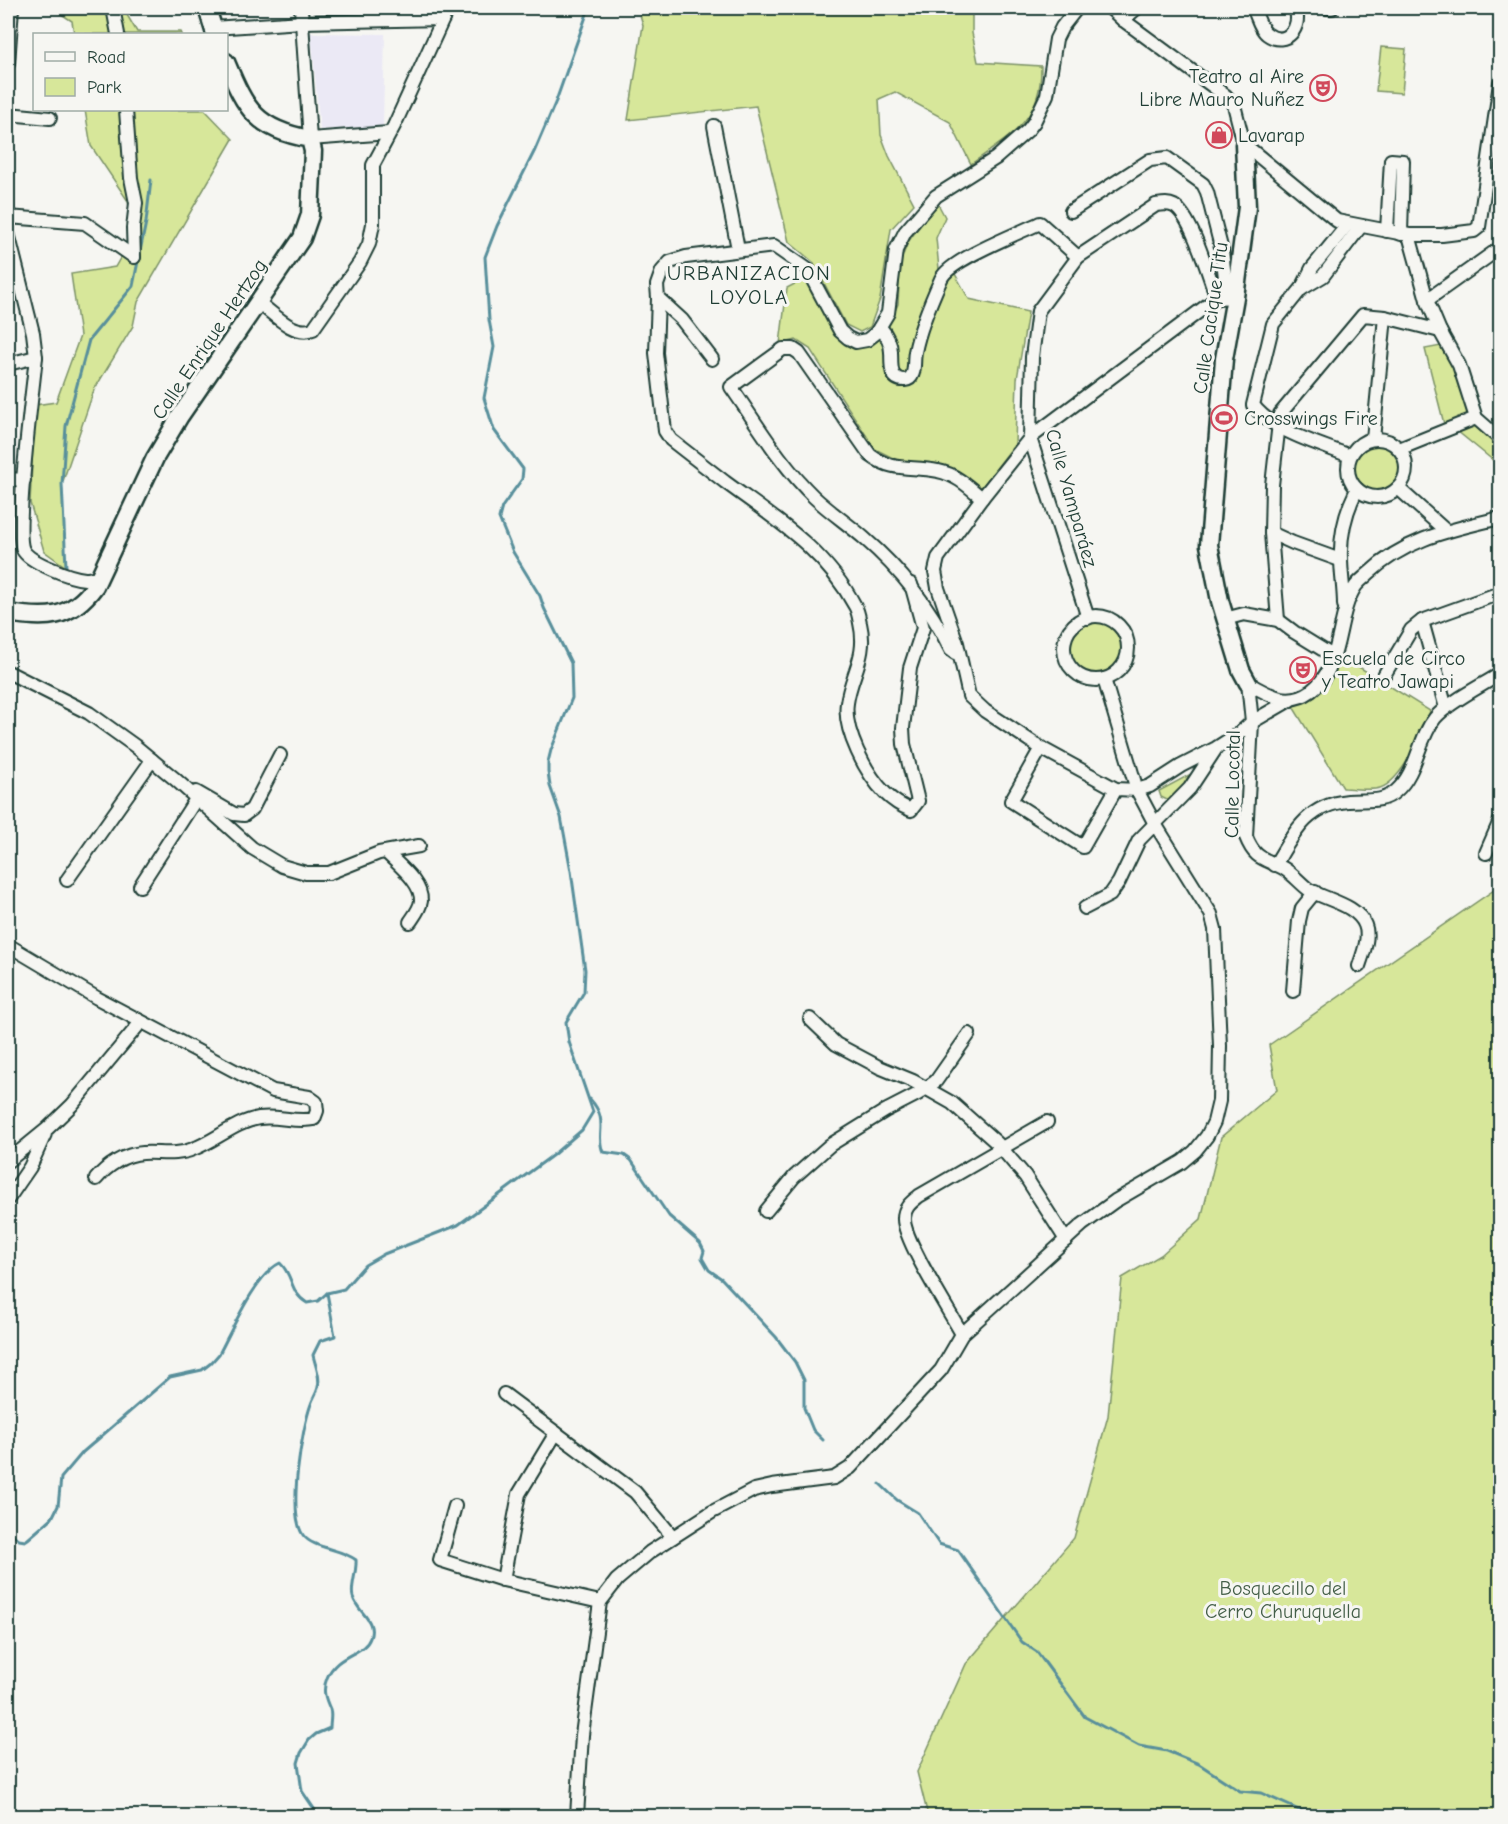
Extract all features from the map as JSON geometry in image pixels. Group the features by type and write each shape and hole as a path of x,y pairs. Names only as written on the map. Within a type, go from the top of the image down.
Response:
{"street":[{"path":"8,64 12,8"},
{"path":"113,8 118,33"},
{"path":"207,8 214,31 302,22 445,13 373,165 373,224 369,244 360,262 313,329 305,332 296,330 259,303"},
{"name":"Calle Enrique Hertzog","path":"8,613 30,617 56,616 73,609 87,596 155,458 180,416 302,238 310,215 313,151 310,139 301,8"},
{"path":"911,584 923,628 910,668 903,729 904,744 918,801 911,810 898,804 884,792 866,768 852,737 847,703 861,658 863,635 856,608 830,568 790,528 725,482 671,440 665,431 656,353 657,285 662,271 670,262 686,257 738,249 774,246 807,269 840,331 856,342 867,340 880,327 888,313 896,250 906,232 936,196 996,158 1035,122 1047,95 1056,39 1077,8"},
{"path":"1110,8 1226,96 1234,105 1244,144 1337,221 1348,224 1405,234 1442,235 1474,231 1479,227 1498,132 1500,83"},
{"path":"1123,20 1137,8"},
{"path":"1253,8 1262,29 1267,34 1279,38 1288,35 1297,25 1298,16 1295,8"},
{"path":"228,67 241,99 256,118 277,130 310,139 389,134"},
{"path":"8,217 85,223 134,257 133,228 136,203 131,178 126,111"},
{"path":"8,114 50,118"},
{"path":"714,126 738,249"},
{"name":"Calle Cacique Titu","path":"1244,144 1247,207 1226,297 1224,360 1209,545 1225,619 1241,670 1248,683"},
{"path":"1071,211 1150,160 1167,158 1203,184 1207,192 1222,251 1226,297 1030,438 938,558 936,571 938,588 959,653 969,696 985,711 1041,748 1116,789 1137,790 1150,786 1242,732 1252,722 1290,700 1304,696 1317,686 1328,672 1355,587 1393,553 1416,541 1446,531 1500,518"},
{"path":"1387,231 1391,160 1403,161 1405,234 1427,300 1440,331 1459,364 1476,418 1500,439"},
{"name":"Calle Yamparáez","path":"1088,618 1030,438 1032,357 1038,311 1078,257 1156,205 1167,203 1177,207 1190,225 1226,297"},
{"path":"880,327 886,334 891,351 892,373 898,379 906,380 913,373 915,352 942,275 959,261 1040,224 1078,257"},
{"path":"1348,224 1312,268 1302,288 1273,324 1253,405 1259,413 1277,426 1350,456"},
{"path":"1302,288 1323,276 1361,226"},
{"path":"8,233 33,333 36,357 20,544 24,554 59,573 84,579 98,577"},
{"path":"1427,300 1500,248"},
{"path":"658,298 682,320 712,359"},
{"path":"1278,620 1271,533 1272,485 1280,414 1363,315 1385,317 1440,331"},
{"path":"1372,439 1385,317"},
{"path":"959,653 951,650 925,602 911,584 865,538 816,498 790,471 731,387 783,349 793,349 799,353 875,459 889,466 936,470 949,474 982,498"},
{"path":"8,364 36,357"},
{"path":"1399,449 1476,418"},
{"path":"1372,439 1392,443 1399,449 1406,465 1406,473 1398,488 1382,497 1373,497 1364,494 1351,482 1348,474 1350,456 1355,448 1372,439"},
{"path":"8,479 24,480"},
{"path":"1398,488 1446,531"},
{"path":"1344,616 1342,531 1357,489"},
{"path":"1271,533 1341,560"},
{"path":"1383,677 1411,630 1422,621 1500,593"},
{"path":"1225,619 1244,614 1278,620 1334,656"},
{"path":"1100,617 1112,621 1127,641 1127,653 1123,665 1115,674 1104,679 1091,680 1080,675 1070,667 1065,656 1065,644 1069,632 1077,623 1088,618 1100,617"},
{"path":"1422,621 1446,708"},
{"path":"8,672 89,713 175,778 234,814 244,815 252,809 280,754"},
{"path":"1275,865 1306,818 1324,807 1347,801 1376,801 1386,798 1397,790 1406,780 1436,717 1446,708 1500,674"},
{"path":"577,1816 582,1734 600,1602 618,1580 650,1552 712,1512 754,1490 834,1478 850,1468 941,1370 962,1334 1102,1210 1174,1167 1195,1150 1207,1136 1214,1122 1219,1101 1220,1046 1215,929 1211,914 1155,824 1137,790 1104,679"},
{"path":"1248,683 1274,697 1290,700"},
{"name":"Calle Locotal","path":"1248,683 1252,722 1246,837 1251,850 1264,860 1285,869 1309,890 1349,908 1365,924 1366,938 1359,966"},
{"path":"1041,748 1011,801 1083,847 1116,789"},
{"path":"1085,908 1110,895 1119,882 1139,840 1190,788 1216,748"},
{"path":"67,880 152,760"},
{"path":"175,778 252,848 282,866 306,873 329,873 386,852 419,846"},
{"path":"140,886 196,799"},
{"path":"1486,853 1500,821"},
{"path":"386,852 416,884 421,900 410,922"},
{"path":"1293,991 1299,921 1302,908 1315,892"},
{"path":"8,945 13,956 273,1091 309,1097 316,1102 317,1111 314,1119 301,1121 282,1117 258,1118 190,1150 160,1154 142,1152 125,1157 105,1169 96,1179"},
{"path":"810,1019 836,1044 952,1103 1001,1148 1025,1176 1066,1240"},
{"path":"8,1161 72,1105 141,1022"},
{"path":"766,1212 794,1177 830,1145 936,1080 969,1034"},
{"path":"962,1334 916,1254 903,1219 906,1207 920,1196 1047,1122"},
{"path":"8,1199 30,1167 46,1130"},
{"path":"504,1394 635,1492 674,1537"},
{"path":"503,1581 519,1494 556,1433"},
{"path":"455,1506 440,1560 503,1581 600,1602"}],"shaded area":[{"path":"311,33 385,34 383,126 320,130"}],"green space":[{"path":"52,8 123,8 137,32 182,33 74,33 72,21"},
{"path":"638,8 972,8 972,33 978,62 1041,66 1040,85 1030,114 1021,125 971,164 950,122 895,92 879,99 881,135 889,156 914,204 891,229 880,299 870,327 860,332 846,325 813,262 789,242 756,106 628,120 643,25"},
{"path":"1381,47 1406,49 1402,93 1376,91"},
{"path":"85,111 206,111 233,139 138,302 133,326 94,390 62,484 66,567 44,551 30,503 35,405 56,402 80,336 71,274 115,267 134,234 128,201 91,146"},
{"path":"937,202 945,217 936,238 939,269 955,274 969,299 1028,312 1017,379 1015,444 981,488 949,467 899,461 875,449 810,349 796,340 780,344 787,288 806,278 834,330 867,342 886,331 898,304 900,263 908,242"},
{"path":"1441,346 1452,363 1469,410 1467,416 1444,424 1425,349"},
{"path":"1475,424 1500,445 1500,466 1457,431"},
{"path":"1378,444 1387,446 1398,455 1403,469 1401,478 1392,489 1378,494 1369,492 1358,483 1353,469 1355,460 1364,449"},
{"path":"1091,622 1101,622 1111,626 1118,633 1122,648 1118,663 1111,670 1101,674 1091,674 1081,670 1074,663 1070,653 1070,643 1074,633 1081,626"},
{"path":"1338,654 1430,711 1404,766 1388,784 1380,788 1343,788 1292,705 1317,691 1327,681"},
{"path":"1189,775 1182,789 1169,801 1161,797 1159,791"},
{"name":"Bosquecillo del Cerro Churuquella","path":"1500,886 1500,1816 928,1816 917,1772 966,1664 1074,1538 1108,1416 1122,1278 1161,1255 1201,1219 1221,1137 1277,1090 1269,1045"}],"waterway":[{"path":"8,1530 19,1540 28,1539 52,1518 58,1506 61,1478 83,1452 170,1377 202,1370 211,1363 219,1354 254,1290 271,1269 280,1263 288,1273 297,1294 307,1303 318,1301 327,1293 344,1289 365,1265 384,1254 458,1225 553,1155 582,1130 593,1112 569,1042 566,1022 584,992 585,970 561,817 550,786 548,772 551,750 572,698 571,663 540,596 513,552 499,518 502,507 522,479 523,469 494,430 484,398 494,347 489,320 485,257 497,226 535,150 556,101 589,8"},
{"path":"66,567 62,484 66,426 89,340 133,286 146,222 151,180"},
{"path":"590,1099 601,1121 600,1139 603,1152 624,1155 631,1160 669,1216 700,1243 704,1251 702,1258 709,1270 722,1279 776,1337 795,1362 804,1380 804,1408 813,1430 823,1440"},
{"path":"319,1816 302,1791 298,1763 309,1740 330,1728 331,1711 324,1690 331,1670 343,1659 367,1644 371,1632 369,1621 353,1597 356,1560 308,1540 298,1524 296,1490 300,1450 307,1416 319,1383 313,1355 320,1341 335,1336 327,1293"},
{"path":"880,1484 897,1500 918,1513 939,1544 958,1550 1022,1642 1037,1652 1085,1717 1139,1746 1167,1751 1199,1764 1240,1791 1261,1793 1299,1810 1320,1812"}],"place":[{"name":"Teatro al Aire Libre Mauro Nuñez","path":"1323,88"},
{"name":"Lavarap","path":"1219,135"},
{"name":"Crosswings Fire","path":"1224,418"},
{"name":"Escuela de Circo y Teatro Jawapi","path":"1303,670"}],"district":[{"name":"URBANIZACION LOYOLA","path":"749,285"}]}
